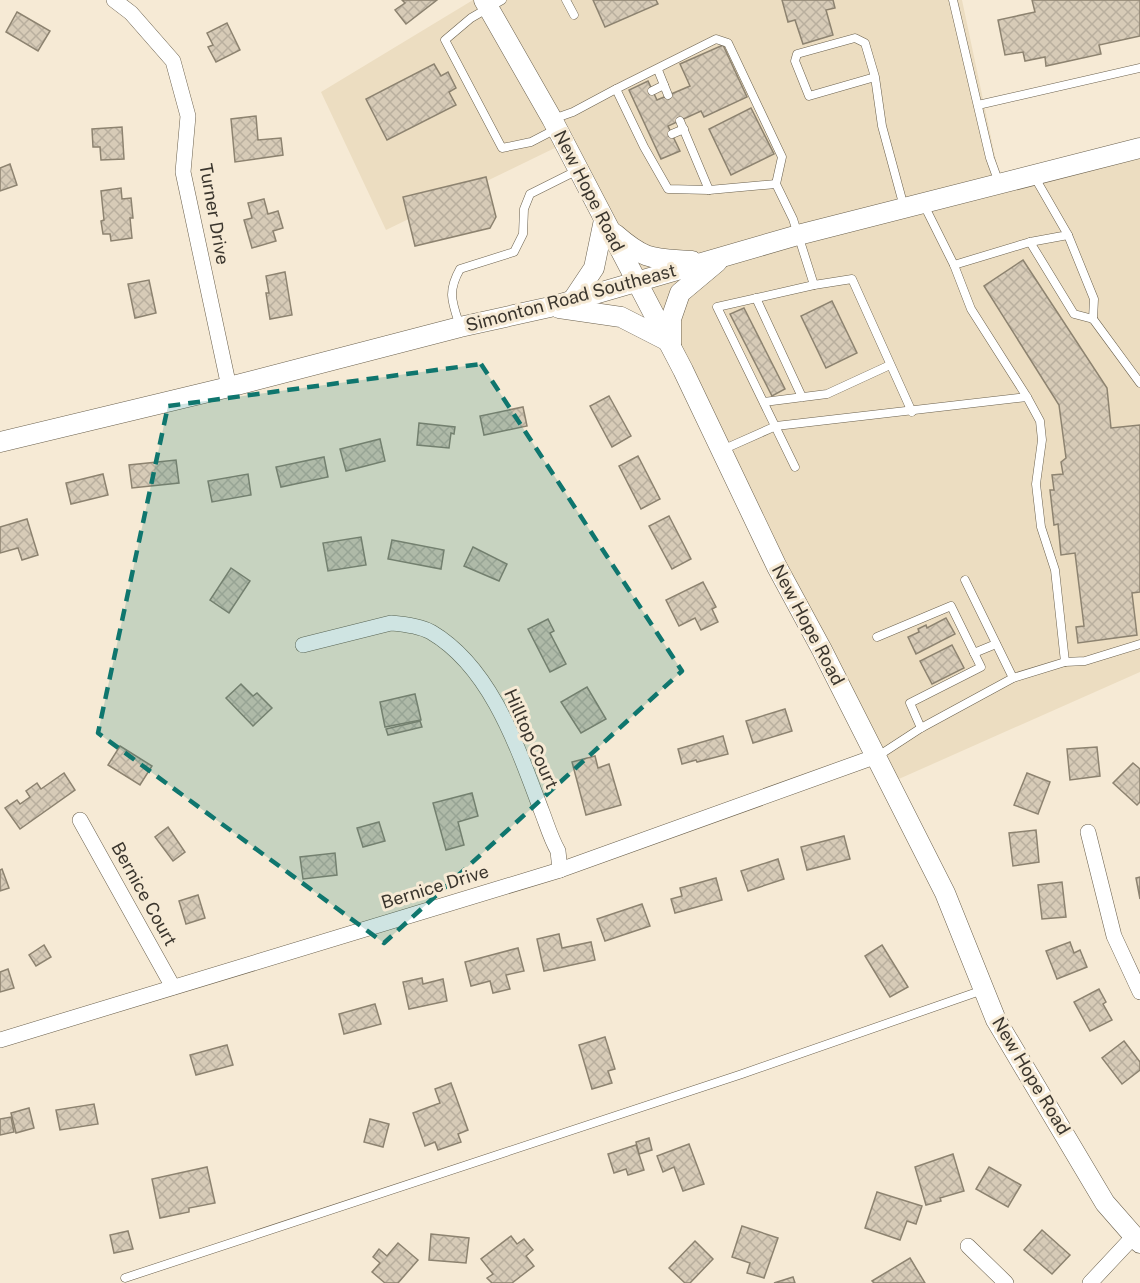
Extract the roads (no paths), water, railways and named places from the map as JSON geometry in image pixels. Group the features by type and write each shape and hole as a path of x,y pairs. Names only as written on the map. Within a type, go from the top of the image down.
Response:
{"street":[{"name":"Turner Drive","path":"114,0 131,13 173,61 188,116 183,172 229,387"},
{"name":"New Hope Road","path":"492,3 668,344 777,567 877,756 945,893 996,1020 1105,1203 1137,1239"},
{"name":"Simonton Road Southeast","path":"0,442 229,387 460,327 550,307 798,235 1140,148"},
{"path":"573,301 594,268 606,224 633,250 646,256 715,260"},
{"path":"550,307 621,317 668,344 671,319 680,293 715,260"},
{"name":"Hilltop Court","path":"303,645 391,623 429,631 462,655 502,713 558,851 561,870"},
{"name":"Bernice Drive","path":"0,1040 561,870 877,756"},
{"name":"Bernice Court","path":"80,820 173,987"},
{"path":"1088,832 1114,936 1140,992"},
{"path":"1090,1283 1137,1239"},
{"path":"968,1246 1006,1283"}],"lane":[{"path":"566,0 574,15"},
{"path":"953,0 990,158 999,183"},
{"path":"492,3 445,40 502,148 531,142 573,112 716,39 728,44 782,158 776,184 798,235 814,285"},
{"path":"875,77 809,96 795,61 797,54 855,38 865,43 875,77 882,126 913,205 954,265 971,309 1040,421 1042,440 1036,484 1041,527 1054,570 1065,662"},
{"path":"978,105 1140,68"},
{"path":"658,70 668,95"},
{"path":"652,91 664,86"},
{"path":"616,89 644,147 668,189 709,190 776,184"},
{"path":"624,105 634,100"},
{"path":"633,125 643,120"},
{"path":"680,121 709,190"},
{"path":"672,134 684,129"},
{"path":"644,147 653,143"},
{"path":"460,327 453,303 452,284 460,269 514,252 523,234 524,209 530,194 578,170"},
{"path":"1033,174 1068,235 1094,299 1093,319"},
{"path":"954,265 1030,242 1068,235"},
{"path":"1030,242 1074,314 1093,319 1140,383"},
{"path":"795,468 717,307 814,285 852,279 912,412"},
{"path":"756,298 802,397"},
{"path":"764,402 826,394 890,365"},
{"path":"721,451 776,426 1027,397"},
{"path":"966,580 1013,678"},
{"path":"877,637 951,606 974,652 981,667 910,703 921,728"},
{"path":"974,652 996,644"},
{"path":"877,756 921,728 1013,678 1065,662 1085,660 1140,644"},
{"path":"125,1278 742,1074 984,989"}]}
